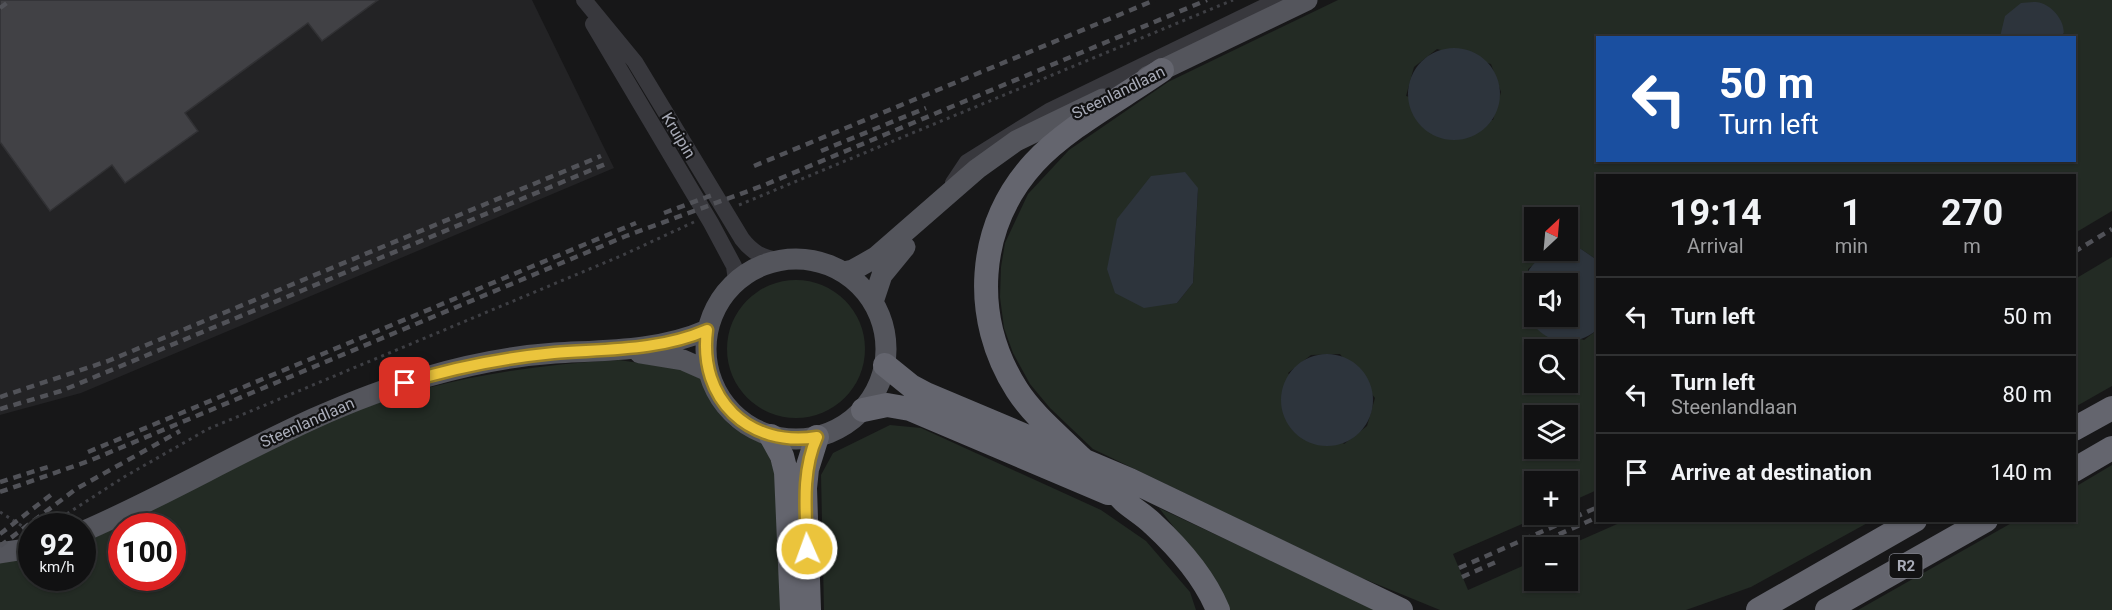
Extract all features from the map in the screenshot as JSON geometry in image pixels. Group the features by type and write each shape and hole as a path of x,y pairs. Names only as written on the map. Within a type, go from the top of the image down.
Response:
{"highway":[{"path":"1126,503 1025,400 999,359 990,331 986,298 986,266 991,240 1016,186 1035,163 1060,139 1162,70"},
{"path":"885,365 911,386 926,394 1083,459 1401,610"},
{"path":"863,410 886,405 910,409 1096,486 1126,503 1151,522 1192,565 1210,592 1218,610"},
{"path":"2076,428 2112,408"},
{"path":"771,436 782,456 786,472 792,610"},
{"path":"809,610 806,488 807,469 817,437"},
{"path":"2076,469 2112,448"},
{"name":"R2","path":"1764,607 1912,522"},
{"name":"R2","path":"1827,610 1982,522"},
{"path":"1746,610 1764,607"}],"main road":[{"name":"Steenlandlaan","path":"844,272 853,270 876,257 976,169 1016,141 1307,0"},
{"name":"Steenlandlaan","path":"873,302 877,285 889,264 941,201"},
{"path":"778,260 819,261 844,272 860,285 873,302 882,321 887,343 885,365 873,397 863,410 842,427 817,437 794,439 771,436 754,429 725,405 708,371 705,344 713,312 736,281 756,268 778,260"},
{"name":"Steenlandlaan","path":"96,525 342,404 426,376 493,362 553,353 619,350 680,340 707,330"},
{"name":"Steenlandlaan","path":"619,350 674,357 708,371"},
{"path":"0,554 18,551"}],"street":[{"name":"Kruipin","path":"579,0 692,174 728,213 749,249 762,256 778,260"},
{"name":"Kruipin","path":"584,0 635,62 692,174"},
{"path":"941,201 968,162 1050,111 1278,0"},
{"path":"692,174 703,222 734,266 736,281"}],"path":[{"path":"728,213 1233,0"},
{"path":"68,513 124,477 208,429 703,222"},
{"path":"0,512 18,523"}],"shaded area":[{"path":"0,0 532,0 614,168 81,393 0,415"},
{"path":"1338,0 2112,0 2112,211 2076,232 2076,174 1596,174 1596,259 1578,249 1578,207 1524,207 1524,261 1538,261 1528,269 1528,273 1524,273 1524,327 1540,327 1584,340 1596,331 1596,490 1578,499 1578,471 1524,471 1524,523 1453,554 1468,590 1524,565 1524,591 1578,591 1578,541 1622,522 1869,522 1751,587 1686,610 1440,610 1357,576 1093,449 1050,408 1030,384 1013,353 1004,328 1000,297 1005,243 1028,194 1069,150 1168,82","holes":["1437,49 1491,64 1501,92 1493,120 1406,96 1414,67","1198,188 1193,283 1177,303","1340,354 1375,398 1367,426 1344,444 1288,373 1311,355"]},
{"path":"2039,2 2050,8 2058,17 2063,27 2063,36 2000,36 2005,16 2021,3"},
{"path":"1454,48 1472,51 1487,61 1497,76 1500,94 1497,112 1487,127 1472,137 1454,140 1436,137 1421,127 1411,112 1408,94 1411,76 1421,61 1436,51"},
{"path":"1185,172 1198,188 1193,283 1177,303 1144,308 1115,293 1107,269 1117,219 1151,176"},
{"path":"1578,249 1596,259 1596,330 1578,340 1556,339 1541,333 1536,327 1578,327 1578,273 1528,273 1538,261 1578,261"},
{"path":"2112,257 2112,386 2076,406 2076,278"},
{"path":"796,280 822,285 845,300 860,323 865,349 860,375 845,398 822,413 796,418 770,413 747,398 732,375 727,349 732,323 747,300 770,285"},
{"path":"1327,354 1345,357 1360,367 1370,382 1373,400 1370,418 1360,433 1345,443 1327,446 1309,443 1294,433 1284,418 1281,400 1284,382 1294,367 1309,357"},
{"path":"619,360 680,369 700,378 717,411 731,426 764,444 776,474 782,610 0,610 0,563 18,560 18,591 96,591 96,537 108,531 108,591 186,591 186,513 145,513 280,442 348,413 381,401 448,383 549,366"},
{"path":"890,425 921,428 1101,510 1146,541 1190,592 1196,610 824,610 821,475 833,453"},
{"path":"2112,465 2112,610 1858,610 2013,522 2076,522 2076,486"},
{"path":"1159,508 1376,610 1228,610 1220,587"}],"building":[{"path":"0,0 378,0 322,41 308,23 185,113 198,131 125,183 112,165 50,211 0,142"}],"railway":[{"path":"0,8 11,0"},
{"path":"754,166 1155,0"},
{"path":"0,492 89,461 626,236 762,186 1207,0"},
{"path":"821,151 926,108"},
{"path":"0,397 108,361 601,156"},
{"path":"0,409 61,391 608,163"},
{"path":"664,213 715,194"},
{"path":"88,452 636,223"},
{"path":"2076,251 2112,229"},
{"path":"0,546 76,489 180,431"},
{"path":"0,482 51,466"},
{"path":"0,534 52,494"},
{"path":"1459,568 1596,508"},
{"path":"1553,537 1596,518"},
{"path":"1462,577 1496,562"}],"route":[{"path":"405,383 426,376 493,362 553,353 619,350 680,340 707,330 705,344 708,371 725,405 738,418 754,429 771,436 786,439 817,437 807,469 807,549"}]}
